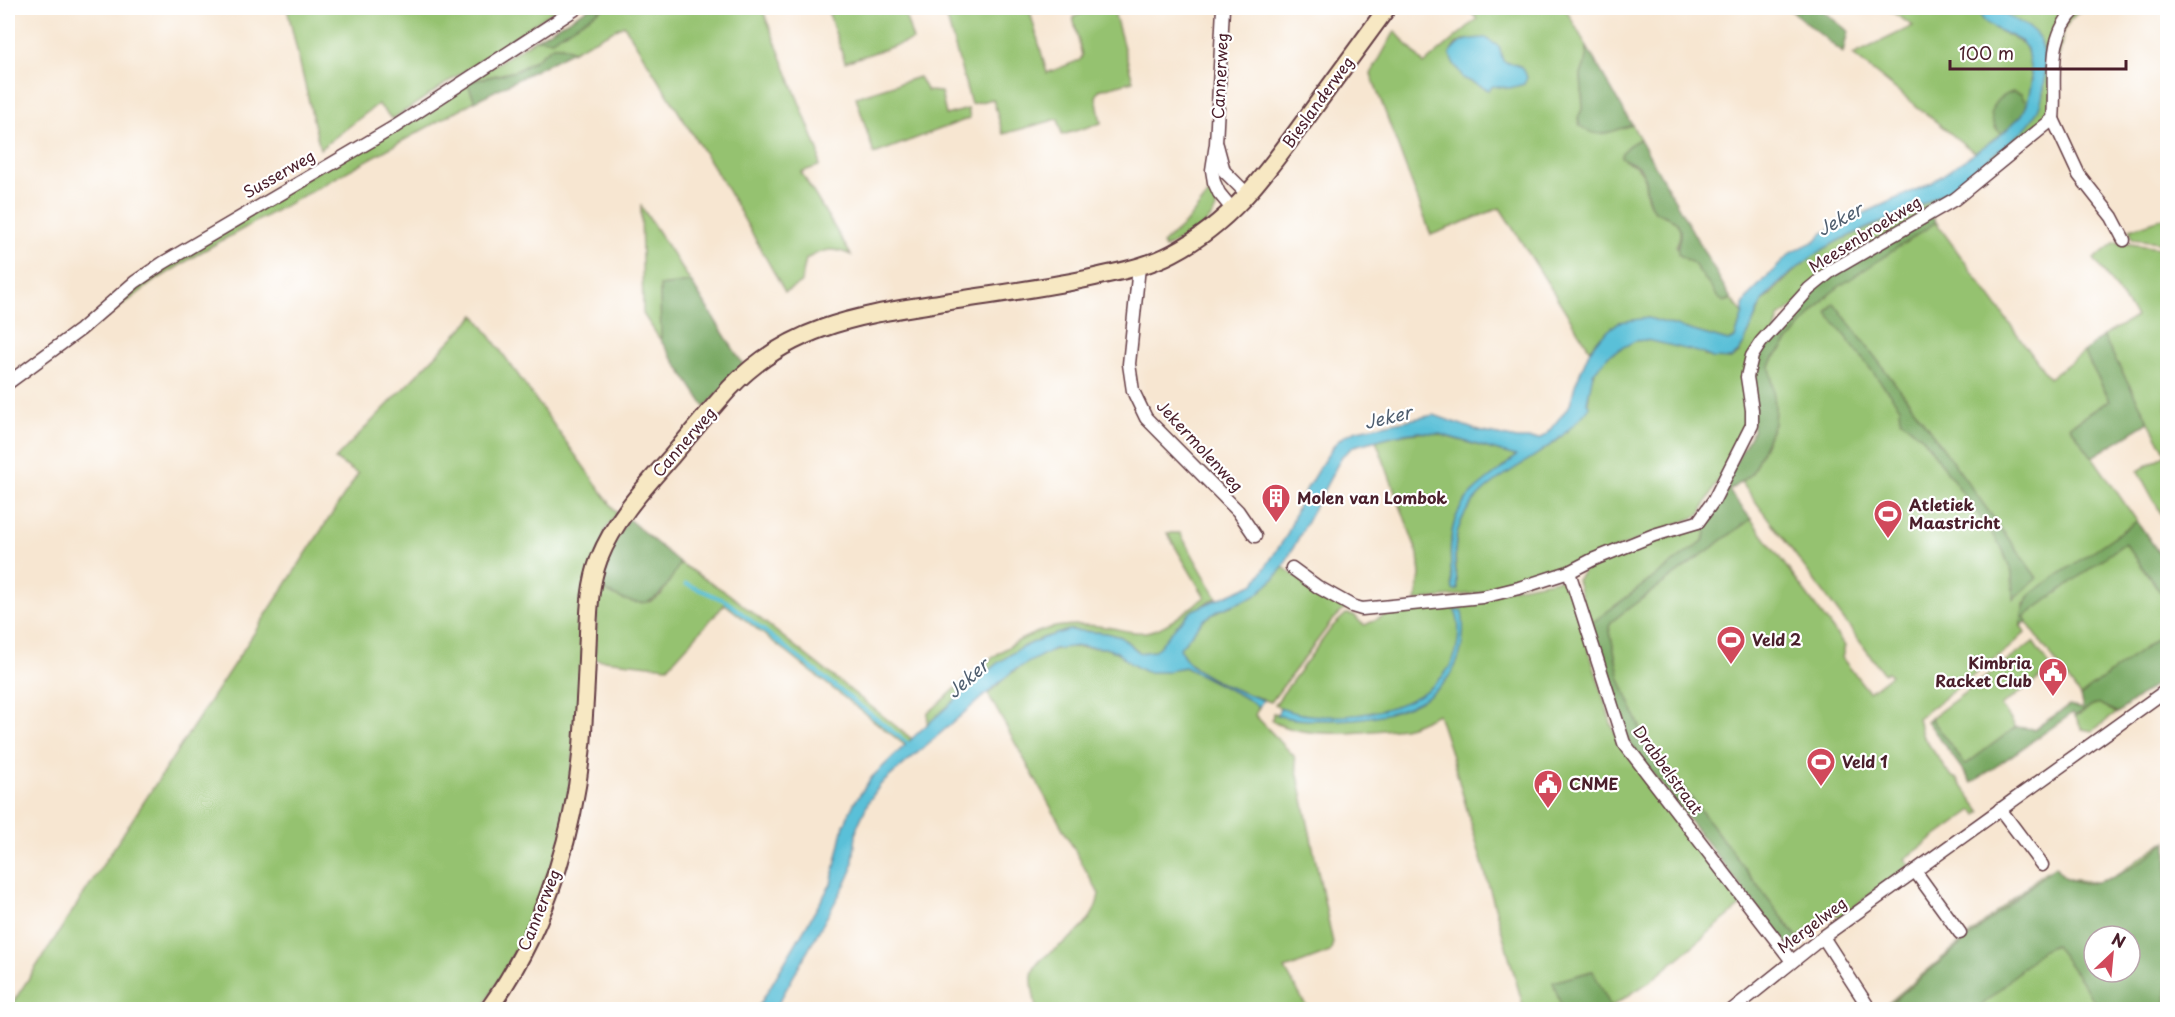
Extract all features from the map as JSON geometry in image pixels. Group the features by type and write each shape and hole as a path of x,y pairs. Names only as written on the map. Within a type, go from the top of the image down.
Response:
{"main road":[{"name":"Bieslanderweg","path":"1248,195 1387,8"},
{"name":"Cannerweg","path":"488,1010 517,964 537,922 566,839 578,773 584,722 592,585 599,560 616,525 633,502 730,388 782,346 836,323 881,312 1078,280 1139,267 1187,245 1233,210 1248,195"}],"street":[{"name":"Susserweg","path":"8,383 80,330 135,282 163,263 396,126 577,8"},
{"name":"Cannerweg","path":"1223,8 1216,144 1212,165 1214,182 1224,200 1233,210"},
{"path":"2077,8 2064,23 2055,47 2053,119 2079,174 2112,217 2124,240"},
{"name":"Meesenbroekweg","path":"1569,572 1623,547 1701,520 1714,500 1752,425 1753,416 1747,373 1752,356 1761,342 1820,279 1955,199 2053,119"},
{"name":"Cannerweg","path":"1216,144 1224,171 1248,195"},
{"name":"Jekermolenweg","path":"1139,267 1129,364 1133,391 1146,417 1238,511 1255,536"},
{"path":"1292,568 1318,587 1362,609 1482,597 1569,572"},
{"name":"Drabbelstraat","path":"1569,572 1624,743 1792,961"},
{"name":"Mergelweg","path":"1732,1010 1823,937 2168,689"},
{"path":"2001,809 2042,865"},
{"path":"1915,871 1960,933"},
{"path":"1823,937 1869,1008"}],"green space":[{"path":"287,8 558,8 392,119 378,104 320,149"},
{"path":"589,8 604,8 552,40 536,39"},
{"path":"604,8 762,8 819,153 819,166 801,172 851,255 828,250 806,259 801,283 785,292 727,189 624,25 573,51 562,46 553,46 516,71 469,81 536,39 548,39"},
{"path":"827,8 903,8 913,40 845,62"},
{"path":"944,8 1029,8 1047,73 1080,60 1082,56 1073,17 1097,8 1113,8 1133,81 1099,90 1096,97 1101,123 1062,135 1058,119 1003,134 993,99 971,104"},
{"path":"1467,8 1565,8 1587,47 1587,57 1581,75 1583,107 1578,118 1616,129 1632,125 1640,139 1628,146 1628,162 1641,171 1649,203 1653,209 1677,224 1680,235 1676,246 1728,301 1731,299 1743,313 1735,338 1728,341 1648,318 1599,338 1590,350 1500,208 1431,235 1371,74 1395,31 1424,64 1477,19","holes":["1464,40 1499,47 1502,61 1520,66 1488,90 1463,78 1450,53 1456,44"]},
{"path":"1788,8 1819,8 1848,31 1843,53"},
{"path":"1886,8 1975,8 1994,28 2024,44 2030,59 2032,74 2027,106 2021,94 1995,128 2002,134 1975,153 1853,55 1913,26"},
{"path":"1995,8 2083,8 2070,20 2063,33 2049,115 1956,194 1779,317 1749,420 1700,515 1561,571 1499,590 1416,601 1420,575 1418,554 1376,440 1396,435 1430,432 1516,456 1480,487 1459,511 1451,541 1453,590 1458,590 1455,559 1456,538 1467,510 1489,486 1558,439 1573,425 1587,405 1592,378 1605,359 1623,346 1635,341 1651,340 1702,353 1705,356 1731,359 1739,353 1762,303 1791,274 1815,254 1835,242 1951,189 2044,95 2045,59 2031,29"},
{"path":"553,46 562,46 573,51 475,101 467,82 516,71"},
{"path":"1587,47 1632,125 1600,134 1587,131 1580,126 1578,118 1583,107 1581,75 1587,57"},
{"path":"919,77 927,91 941,92 946,115 968,109 970,118 874,154 856,97"},
{"path":"467,82 475,101 201,252 153,282 39,366 142,275"},
{"path":"2013,92 2021,94 2027,106 2022,115 2002,134 1993,122 1992,109 1999,99"},
{"path":"1640,139 1731,299 1724,302 1718,298 1694,264 1678,254 1680,233 1677,223 1653,209 1648,198 1644,174 1638,166 1621,157 1625,148"},
{"path":"1211,191 1217,204 1210,219 1197,230 1165,248 1162,244 1185,224"},
{"path":"641,206 691,282 660,286 661,341 643,314"},
{"path":"1931,215 1936,222 1827,296 1774,358 1770,366 1775,405 1774,424 1752,473 1729,491 1751,519 1625,611 1611,622 1609,627 1620,679 1643,735 1803,945 1788,947 1628,742 1589,625 1703,541 1706,534 1703,521 1753,431 1750,380 1755,357 1819,284"},
{"path":"2167,217 2167,243 2132,239 2130,229"},
{"path":"1936,222 2049,378 2084,352 2110,400 2071,426 2137,521 2032,593 2024,604 2021,626 2025,633 1918,718 1922,735 1951,776 1957,779 1981,812 1977,815 1973,810 1905,859 1910,865 1839,918 1834,911 1798,938 1643,735 1620,679 1609,627 1611,622 1625,611 1751,519 1845,646 1842,658 1869,692 1891,675 1887,672 1884,674 1741,482 1752,473 1774,424 1775,405 1770,366 1774,358 1827,296","holes":["1900,408 2036,578 2014,599 2012,573 1999,542 1924,439 1901,420"]},
{"path":"2115,242 2167,249 2167,525 2138,471 2166,454 2103,336 2136,317 2094,259"},
{"path":"691,282 744,366 705,407 661,341 660,286"},
{"path":"1834,303 2037,578 2013,600 2012,573 2002,548 1924,439 1901,420 1900,407 1827,313"},
{"path":"475,315 617,513 605,531 562,839 526,932 482,1009 8,1010 358,474 335,459"},
{"path":"2103,336 2149,422 2092,457 2070,426 2110,400 2084,352"},
{"path":"628,519 680,563 664,589 648,602 627,601 599,587 603,563"},
{"path":"1703,521 1706,534 1703,541 1589,625 1577,580 1585,569"},
{"path":"2137,521 2167,565 2167,601 2125,543 2024,617 2027,621 2021,626 2023,608 2032,593"},
{"path":"1167,533 1180,533 1217,598 1207,602 1159,647 1153,651 1141,653 1121,637 1106,633 1070,630 1043,638 1019,649 995,665 927,725 928,713 993,657 1022,639 1046,629 1071,625 1098,626 1134,632 1151,631 1172,621 1205,597"},
{"path":"2125,543 2167,601 2167,631 2080,696 2023,617"},
{"path":"680,563 729,594 912,739 905,745 725,604 668,667 594,659 599,587 649,602 661,595"},
{"path":"1283,567 1308,585 1347,607 1332,621 1271,702 1233,689 1206,675 1185,658 1180,648 1203,620 1220,610 1255,596 1274,579"},
{"path":"1562,579 1569,584 1612,726 1624,750 1744,903 1651,981 1611,1007 1592,971 1554,982 1562,1009 1524,1009 1438,714 1403,728 1354,733 1300,731 1272,721 1273,713 1278,714 1280,708 1275,705 1281,696 1332,627 1346,614 1354,615 1365,625 1394,611"},
{"path":"2167,631 2167,676 2117,713 2098,703 2075,716 2073,713 1972,783 1927,721 1931,718 1965,765 2016,727 2034,729 2069,706 2083,709 2080,696"},
{"path":"2033,642 2052,669 2001,706 2016,727 1965,765 1931,718"},
{"path":"1064,647 1105,648 1117,652 1131,664 1146,672 1167,672 1185,667 1259,707 1255,715 1294,756 1333,943 1330,952 1285,969 1308,1009 1036,1009 1032,980 1035,966 1086,924 1099,894 988,694 1032,659"},
{"path":"2098,703 2117,713 2092,731 2082,729 2075,716"},
{"path":"2167,841 2167,1009 2103,1009 2091,998 2083,984 2142,984 2142,924 2082,924 2082,982 2055,945 2041,951 1978,1009 1884,1009 2055,866 2066,878 2080,883 2096,882 2112,878 2143,860"},
{"path":"2164,842 2167,844 2167,1009 1880,1010 2047,870 2059,873 2067,879 2105,883"},
{"path":"1593,971 1612,1009 1562,1009 1553,982"}],"water":[{"path":"1975,8 1995,8 2022,23 2036,34 2043,49 2045,75 2041,101 2032,120 2017,136 1956,185 1931,200 1835,242 1802,265 1765,298 1745,341 1731,359 1712,358 1702,353 1645,340 1635,341 1610,354 1593,373 1587,403 1590,406 1582,416 1549,447 1479,495 1466,511 1458,530 1455,553 1458,590 1453,590 1450,549 1454,523 1459,511 1476,489 1516,456 1439,434 1420,432 1396,435 1354,446 1342,456 1283,567 1274,579 1255,596 1220,610 1203,620 1180,648 1185,658 1203,674 1228,687 1263,700 1259,707 1185,667 1167,672 1146,672 1131,664 1117,652 1105,648 1079,646 1054,649 1014,670 880,785 869,801 857,827 852,870 847,881 775,1009 757,1009 831,884 844,825 854,803 871,778 921,730 995,665 1019,649 1069,630 1106,633 1121,637 1140,653 1153,651 1193,610 1255,583 1287,535 1301,498 1335,444 1344,436 1357,430 1434,415 1479,431 1517,439 1540,439 1570,405 1575,385 1590,350 1599,338 1619,322 1648,318 1728,341 1735,338 1743,313 1743,305 1750,294 1792,252 1851,219 1931,183 2002,134 2022,115 2027,105 2032,80 2027,49 2021,41 1984,21"},
{"path":"1486,38 1499,47 1503,61 1523,69 1527,78 1524,84 1510,88 1493,86 1488,90 1463,78 1450,53 1457,45 1465,41"},
{"path":"1462,610 1463,639 1457,662 1445,681 1428,696 1407,707 1358,718 1304,720 1277,715 1280,708 1301,714 1353,715 1406,702 1428,689 1445,673 1456,652 1458,642 1458,621 1455,611"}],"waterway":[{"path":"686,584 726,601 911,746"}],"place":[{"name":"Molen van Lombok","path":"1276,524"},
{"name":"Atletiek Maastricht","path":"1888,540"},
{"name":"Veld 2","path":"1731,666"},
{"name":"Kimbria Racket Club","path":"2053,698"},
{"name":"Veld 1","path":"1821,788"},
{"name":"CNME","path":"1548,810"}],"water label":[{"name":"Jeker","path":"1840,220"},
{"name":"Jeker","path":"1388,418"},
{"name":"Jeker","path":"968,679"}]}
